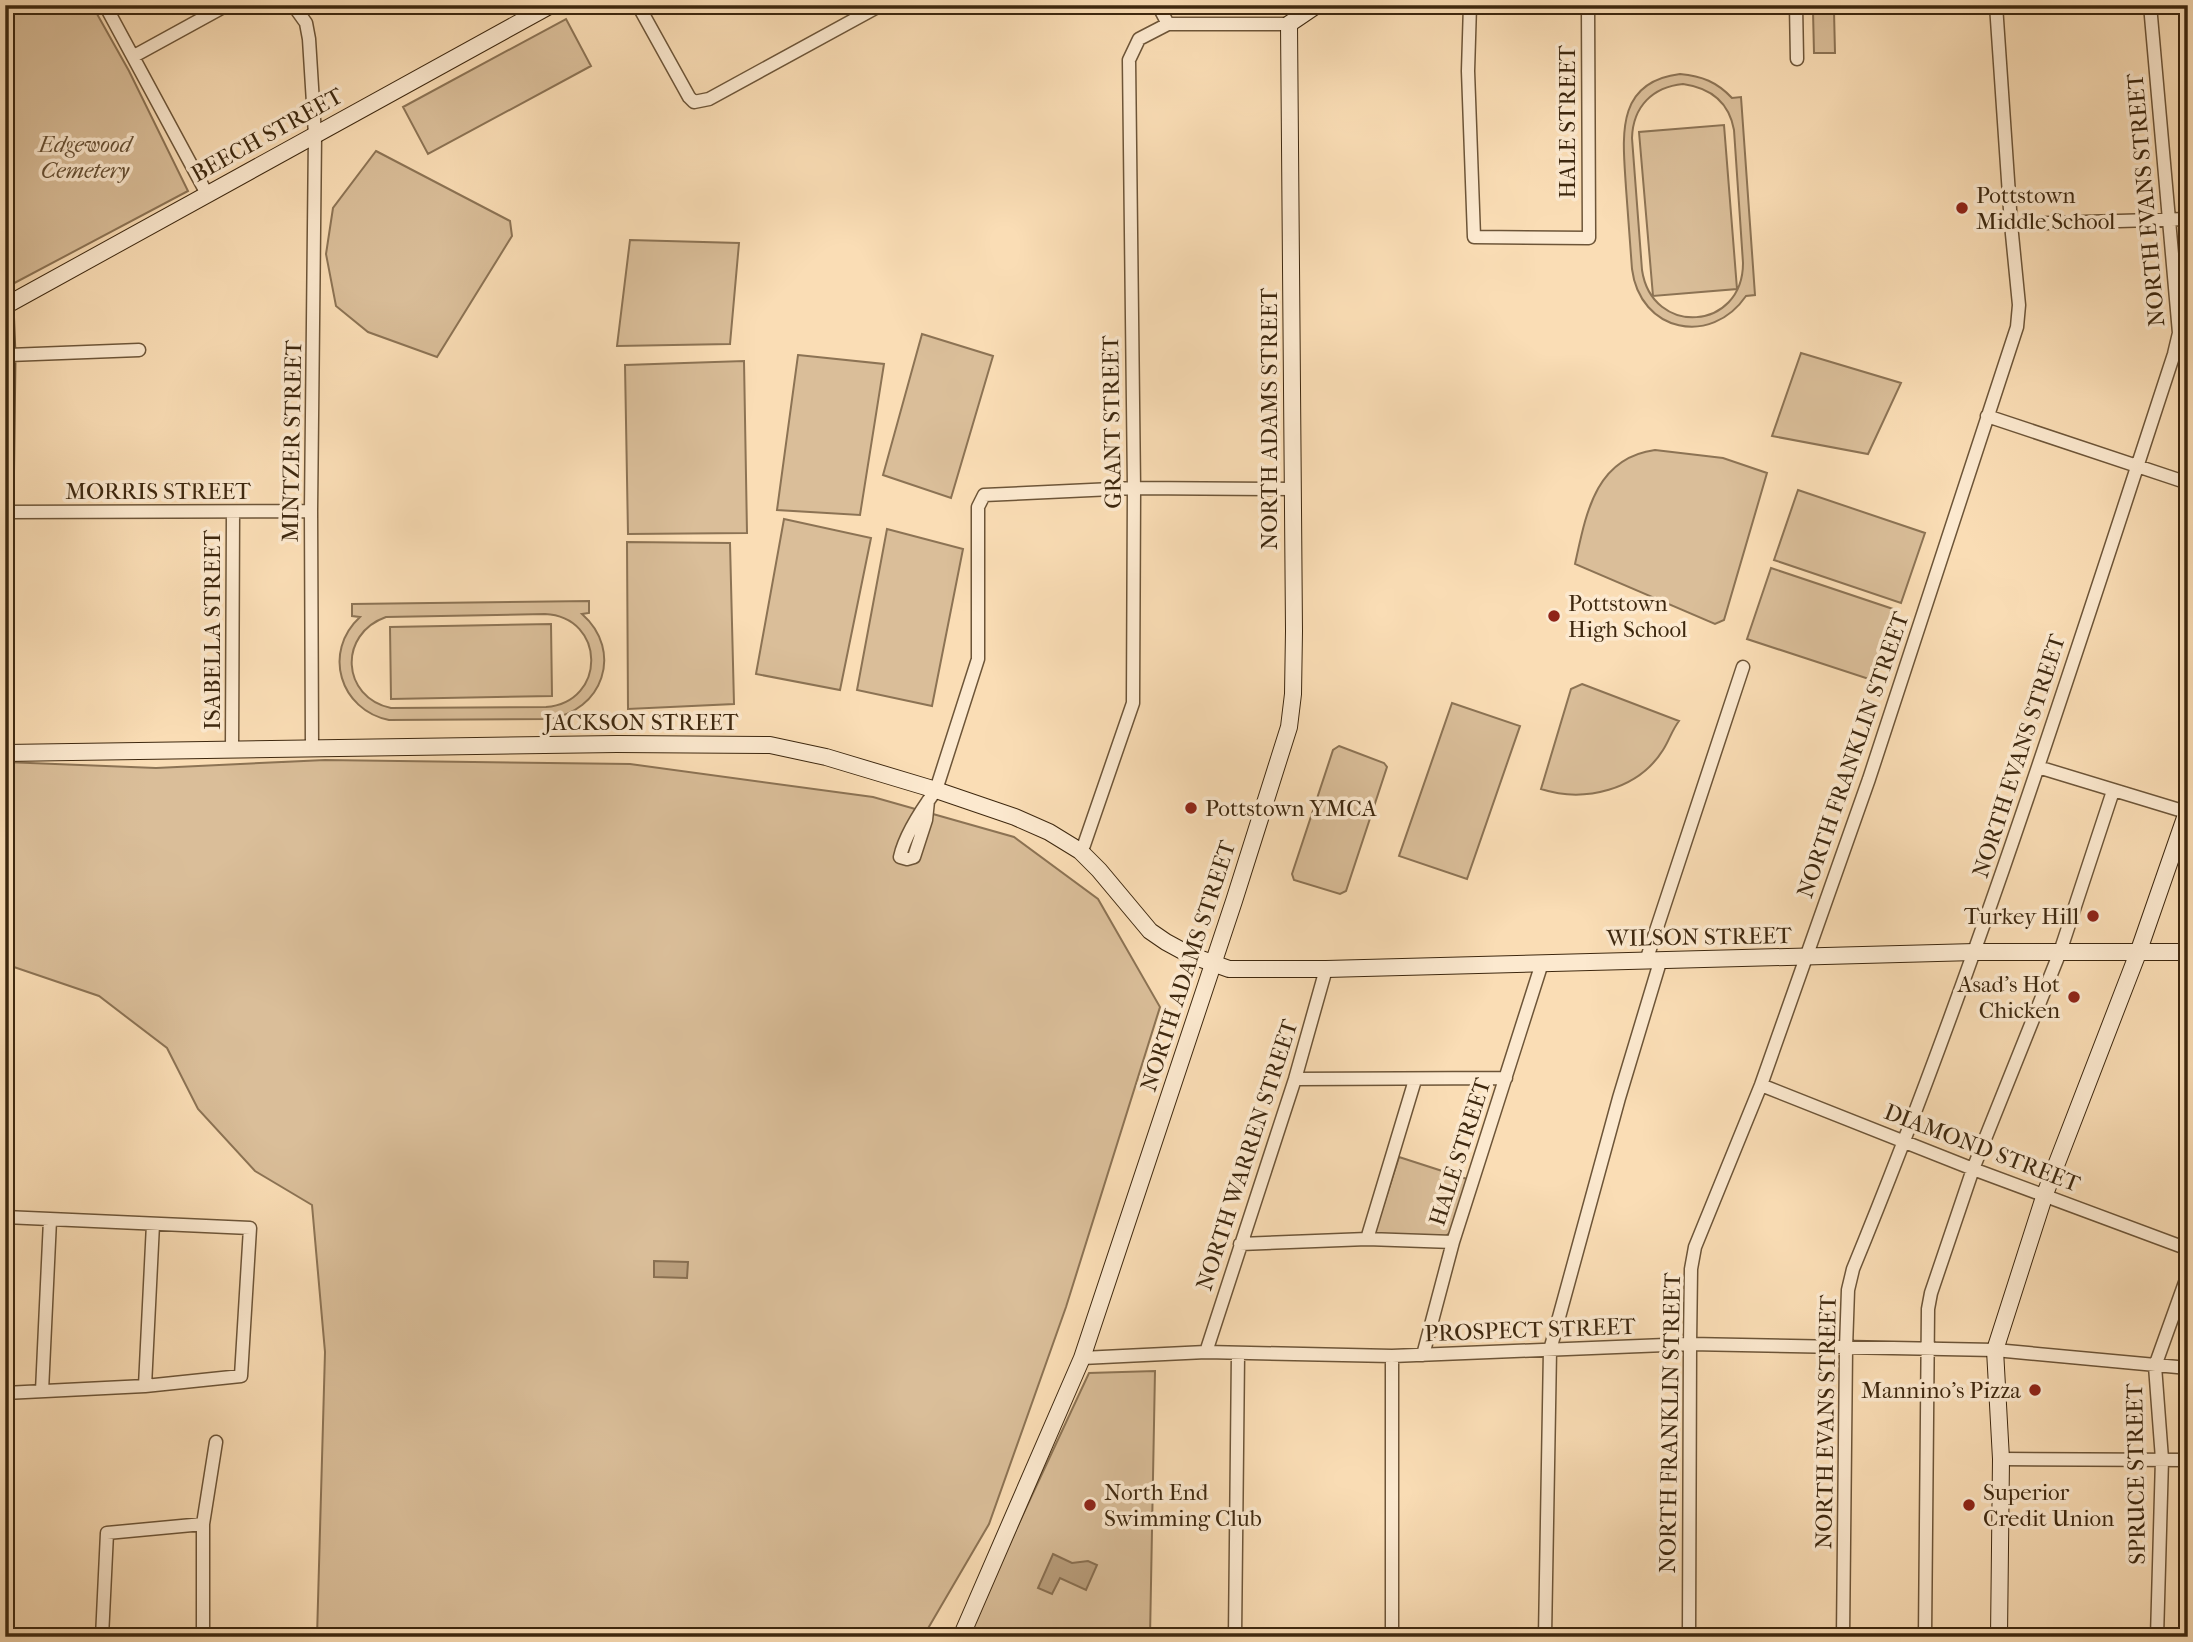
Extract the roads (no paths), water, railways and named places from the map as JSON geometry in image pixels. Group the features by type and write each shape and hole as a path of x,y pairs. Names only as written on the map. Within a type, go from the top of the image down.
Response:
{"street":[{"path":"105,5 207,194"},
{"path":"134,56 227,5"},
{"name":"MINTZER STREET","path":"290,5 306,23 315,135 311,511 312,748"},
{"name":"BEECH STREET","path":"6,305 551,5"},
{"path":"638,5 694,102 709,99 881,5"},
{"path":"1158,5 1168,24 1289,24 1317,5"},
{"name":"HALE STREET","path":"1470,5 1468,71 1474,237 1589,238 1588,5"},
{"path":"1796,5 1797,60"},
{"name":"NORTH FRANKLIN STREET","path":"1689,1637 1691,1269 1695,1247 1761,1085 1869,779 2017,327 2019,305 1996,5"},
{"name":"NORTH EVANS STREET","path":"1843,1637 1846,1348 1848,1290 1853,1269 1905,1142 1975,952 2179,332 2150,5"},
{"name":"GRANT STREET","path":"1080,851 1133,703 1134,488 1129,60 1139,38 1168,24"},
{"name":"NORTH ADAMS STREET","path":"961,1637 1082,1358 1289,727 1293,694 1294,631 1289,24"},
{"path":"2011,225 2188,219"},
{"path":"5,669 9,355 6,305"},
{"path":"9,355 139,350"},
{"path":"1987,416 2188,483"},
{"path":"932,796 978,659 978,506 984,495 1134,488 1291,489"},
{"name":"MORRIS STREET","path":"6,512 311,511"},
{"name":"ISABELLA STREET","path":"232,749 233,512"},
{"path":"1545,1637 1550,1350 1653,962 1743,667"},
{"name":"JACKSON STREET","path":"5,752 631,743 770,745 826,757 932,796 1037,826 1080,851 1150,931 1181,951 1212,964"},
{"path":"1999,1637 2001,1460 1995,1350 2045,1194 2138,953 2187,810 2038,767"},
{"path":"1924,1637 1928,1309 1931,1293 1973,1169 2060,952 2113,790"},
{"name":"WILSON STREET","path":"1212,964 1228,969 1326,969 1975,952 2188,952"},
{"name":"HALE STREET","path":"1423,1355 1453,1242 1542,963"},
{"name":"NORTH WARREN STREET","path":"1206,1352 1295,1079 1326,969"},
{"path":"1295,1079 1506,1078"},
{"path":"1367,1239 1415,1080"},
{"name":"DIAMOND STREET","path":"1761,1085 1973,1169 2188,1249"},
{"path":"5,1217 250,1228 241,1376 145,1386 5,1393"},
{"path":"42,1391 50,1220"},
{"path":"145,1386 153,1224"},
{"path":"1240,1244 1367,1239 1453,1242"},
{"name":"SPRUCE STREET","path":"2157,1637 2162,1459 2155,1366 2188,1274"},
{"name":"PROSPECT STREET","path":"1082,1358 1206,1352 1392,1356 1690,1344 1995,1350 2188,1368"},
{"path":"1236,1637 1238,1353"},
{"path":"1391,1637 1392,1356"},
{"path":"203,1637 204,1524 216,1442"},
{"path":"2001,1460 2188,1460"},
{"path":"102,1637 107,1533 204,1524"}],"place":[{"name":"Pottstown Middle School","path":"1962,208"},
{"name":"Pottstown High School","path":"1554,616"},
{"name":"Pottstown YMCA","path":"1191,808"},
{"name":"Turkey Hill","path":"2093,916"},
{"name":"Asad's Hot Chicken","path":"2074,997"},
{"name":"Mannino's Pizza","path":"2035,1390"},
{"name":"North End Swimming Club","path":"1090,1505"},
{"name":"Superior Credit Union","path":"1969,1505"}],"park label":[{"name":"Edgewood Cemetery","path":"85,157"}]}
